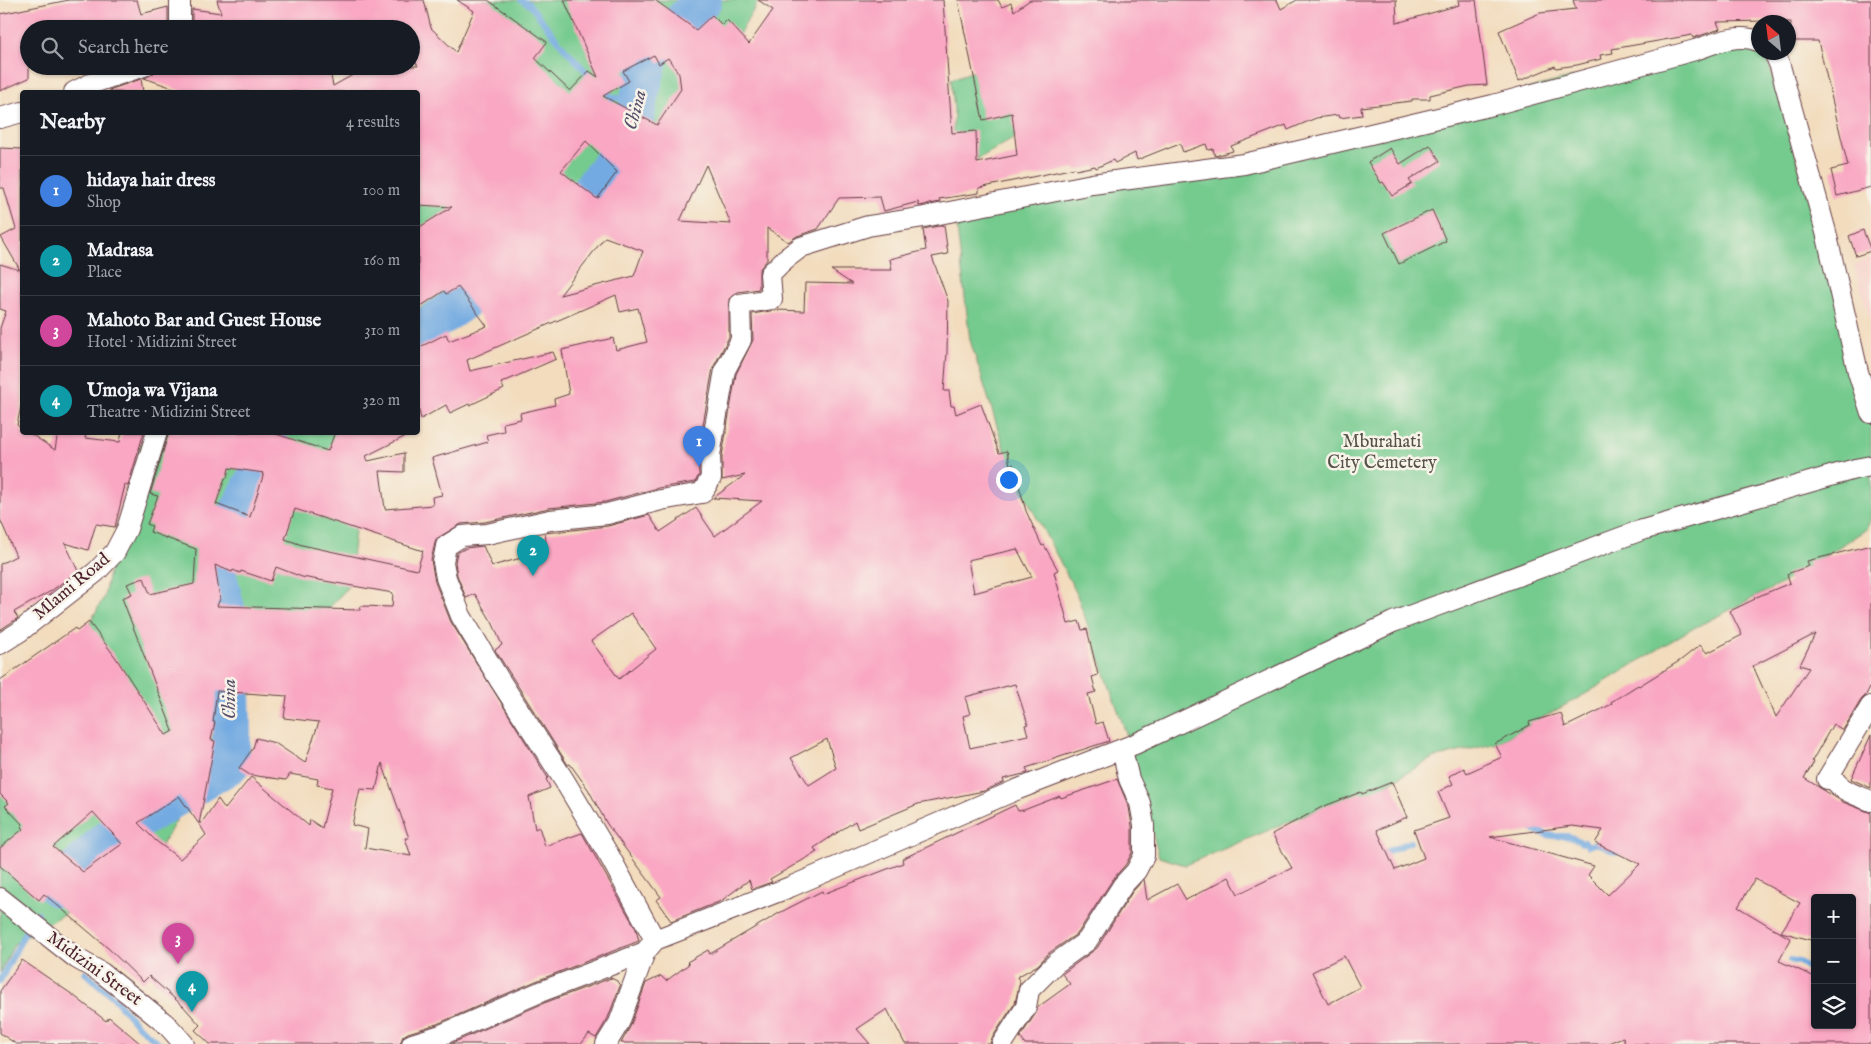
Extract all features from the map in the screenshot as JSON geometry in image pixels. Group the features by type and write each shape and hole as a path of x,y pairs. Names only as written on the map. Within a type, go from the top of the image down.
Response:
{"street":[{"path":"180,0 180,20"},
{"path":"606,1044 619,1023 650,946 592,826 461,616 446,578 443,562 446,546 462,536 486,534 550,520 607,514 662,500 702,493 711,478 710,455 725,370 741,340 740,304 772,299 770,274 784,260 802,248 823,239 868,226 1092,184 1244,164 1545,92 1718,42 1736,38 1751,39"},
{"path":"1777,60 1826,232 1858,372 1871,413"},
{"path":"78,90 117,75"},
{"path":"0,118 20,113"},
{"name":"Mlami Road","path":"0,644 19,632 96,572 115,552 130,522 156,435"},
{"path":"412,1044 441,1035 1016,790 1122,750 1393,622 1639,531 1871,466"},
{"path":"1871,706 1827,779 1832,774 1833,779 1845,790 1871,801"},
{"path":"1007,1042 1026,1007 1029,990 1056,963 1088,941 1124,885 1136,871 1144,856 1144,825 1140,803 1129,779 1122,750"},
{"name":"Midizini Street","path":"0,898 76,958 102,974 140,1003 168,1026 184,1044"}],"shaded area":[{"path":"1871,257 1871,324 1854,265"}],"green space":[{"path":"482,0 759,0 714,79 655,145 420,333 420,118 439,106"},
{"name":"Mburahati City Cemetery","path":"1731,38 1751,46 1751,60 1768,60 1871,413 1871,517 1867,529 1781,584 1686,632 1587,693 1497,743 1433,758 1377,790 1332,804 1185,865 1159,857 1125,730 1076,592 1010,467 970,340 955,211 1201,170"},
{"path":"986,67 1004,110 1022,121 1013,139 974,161 953,131 954,110 951,79"},
{"path":"137,435 372,435 364,451 349,586 244,703 154,859 14,944 0,973 0,739 55,686 104,597"}],"building":[{"path":"69,0 137,0 141,14 168,7 168,20 20,20 20,75 29,75 29,78 0,91 0,14"},
{"path":"217,0 424,0 431,28 456,52 474,11 457,0 488,0 547,42 535,58 570,91 589,71 598,77 564,0 655,0 696,30 712,15 722,25 727,20 749,44 773,10 758,0 943,0 952,133 976,131 977,163 1017,155 1012,113 983,120 958,0 998,0 1002,7 1011,3 1014,11 1030,0 1277,0 1281,9 1297,0 1396,0 1397,23 1459,5 1458,0 1476,0 1487,85 1469,86 1430,95 1430,99 1412,99 1412,101 1361,107 1362,115 1339,118 1338,115 1316,118 1288,130 1286,125 1231,146 1233,151 1215,156 1213,149 1208,150 1206,144 1183,152 1180,144 1137,160 1135,153 1115,163 1113,160 1096,168 1095,166 1076,170 1075,168 979,188 979,193 939,199 940,202 919,206 918,202 884,211 880,197 839,198 818,229 797,236 788,242 767,228 767,260 759,270 759,289 738,292 729,299 729,337 713,368 698,453 699,475 695,482 658,488 605,502 549,508 485,522 461,524 436,539 431,560 435,582 451,622 548,778 546,779 550,788 529,797 535,829 539,827 545,846 582,833 636,929 639,941 536,981 437,1024 408,1033 403,1036 400,1044 210,1044 195,1030 200,1025 183,1006 149,976 143,982 108,948 44,894 39,900 0,866 0,848 23,829 21,827 23,825 5,806 9,803 0,794 0,680 75,628 77,631 89,622 116,658 166,735 173,731 122,598 132,594 127,584 144,578 150,594 194,584 196,549 150,532 152,526 147,524 158,496 150,494 168,435 279,435 328,451 334,435 408,435 366,456 368,461 404,453 404,472 380,471 385,509 433,505 432,497 442,495 432,458 488,442 486,435 504,431 503,423 521,419 520,413 555,405 554,399 569,394 562,350 613,338 616,350 647,342 638,308 620,312 616,295 467,360 470,371 553,352 556,359 501,383 504,389 470,405 450,413 446,405 421,419 420,347 446,334 449,341 487,326 458,287 446,294 444,291 420,307 420,227 452,207 420,205 420,90 179,90 144,78 151,75 331,75 333,86 353,75 420,75 420,20 192,20 192,9 221,13","holes":["654,55 659,64 668,58 679,74 681,89 657,125 603,96 629,81 623,71","586,141 617,172 598,198 596,198 561,171","706,165 731,224 680,221","605,237 643,251 634,276 560,295","229,468 264,473 250,517 216,504 225,478 227,478","295,509 423,551 417,570 302,545 285,539","215,565 232,572 233,570 240,573 241,571 271,581 276,567 302,577 393,593 392,607 361,606 360,610 217,606 220,599","217,691 287,696 284,718 319,722 305,763 275,743 256,738 253,748 239,768 250,775 286,780 290,774 318,779 317,785 332,788 322,828 310,820 309,826 251,777 225,809 218,799 200,825 206,835 180,859 156,841 138,823 179,796 199,824 215,741 211,740 215,722 213,722","382,763 409,838 405,838 411,856 365,848 368,829 352,825 360,789 376,790","93,812 122,844 83,872 53,847"]},
{"path":"1573,0 1871,0 1871,187 1837,196 1831,170 1848,166 1818,41 1796,41 1796,15 1751,15 1751,21 1717,22 1720,29 1693,38 1692,35 1612,49 1613,53 1600,55 1601,59 1577,65 1556,68 1555,66 1519,81 1499,31 1540,13 1576,9"},
{"path":"141,79 143,90 109,90"},
{"path":"1430,145 1440,161 1409,180 1412,184 1392,196 1368,162 1390,148 1400,164"},
{"path":"0,148 20,149 20,270 1,237 16,229 4,188 0,188"},
{"path":"1432,210 1446,241 1399,264 1384,233"},
{"path":"944,225 948,254 932,257 948,301 944,391 949,391 951,406 954,406 956,414 981,404 999,453 1007,451 1010,465 1013,464 1026,511 1042,546 1044,545 1058,570 1054,572 1068,624 1079,621 1082,630 1087,629 1098,675 1092,677 1096,692 1088,694 1096,724 1103,722 1109,741 1026,768 1028,773 1003,779 1004,782 984,791 918,804 858,829 855,821 814,848 817,852 770,879 772,882 752,889 749,880 721,901 671,921 656,900 661,897 607,824 588,789 570,764 568,765 495,650 502,645 493,624 475,594 466,598 457,575 455,562 457,553 466,548 483,546 492,566 547,551 545,533 608,526 649,515 660,532 696,508 715,536 762,501 713,498 745,475 722,480 722,456 736,374 753,340 752,314 776,310 804,311 805,283 852,284 831,270 892,270 890,259 926,250 923,229","holes":["1017,549 1032,577 974,593 968,560","631,613 656,649 619,679 591,641","1015,684 1028,724 1025,725 1028,735 970,748 963,716 970,714 965,697","827,739 836,768 809,785 791,758"]},
{"path":"1863,230 1871,251 1856,256 1849,236"},
{"path":"0,264 20,270 20,411 17,425 20,427 20,435 32,435 55,450 58,435 86,435 85,438 120,442 121,435 143,435 128,486 125,485 115,527 96,524 88,550 65,543 78,571 51,591 14,612 18,618 0,630 0,564 16,556 0,519 0,328 6,311 0,309"},
{"path":"1871,545 1871,685 1843,730 1833,724 1804,778 1843,802 1871,813 1871,1044 1625,1044 1623,1037 1606,1044 1025,1044 1020,1037 1038,1007 1070,984 1062,974 1097,948 1132,892 1144,879 1147,900 1177,884 1186,900 1229,877 1238,894 1292,868 1272,834 1322,807 1392,782 1407,817 1377,830 1395,870 1424,858 1414,830 1449,818 1438,792 1453,784 1449,776 1464,768 1467,773 1502,757 1495,744 1530,725 1529,722 1561,713 1565,727 1612,704 1611,702 1681,660 1700,645 1707,653 1742,635 1730,611 1754,598 1790,583 1787,574 1809,566 1807,561","holes":["1815,634 1800,665 1809,668 1776,717 1753,666","1572,826 1603,830 1595,843 1640,864 1608,895 1588,875 1594,866 1490,837","1344,956 1360,987 1328,1004 1312,972"]},
{"path":"1871,735 1871,788 1851,779"},
{"path":"1117,779 1129,807 1132,826 1132,853 1078,933 1049,953 1038,965 1017,977 1020,982 1015,1003 990,1044 905,1044 887,1009 857,1029 870,1044 621,1043 630,1027 646,983 661,976 666,981 689,964 687,962 708,950 710,954 781,912 822,891 823,894 903,863 902,859 1015,805 1018,811 1024,810 1060,796 1061,798"},
{"path":"22,960 73,995 106,1021 109,1017 141,1044 16,1044 0,1033 0,991"},
{"path":"611,978 617,981 620,986 608,1018 596,1038 589,1034 581,1044 450,1044 544,1003"}],"waterway":[{"path":"521,0 529,4 565,49 592,78"},
{"name":"China","path":"565,220 602,176 633,132 639,98 651,52 703,0"},
{"path":"603,89 613,98 639,98"},
{"name":"China","path":"420,332 508,270"},
{"name":"China","path":"57,888 106,840 230,765 232,732 230,646 226,623 227,613 216,568 229,529 259,472 268,435"},
{"path":"1529,828 1548,835 1568,836 1582,843"},
{"path":"1379,855 1410,842"},
{"path":"1585,842 1588,846 1597,843 1615,852 1623,852"},
{"name":"China","path":"0,981 28,927 38,913"},
{"path":"1790,960 1799,962 1811,970"},
{"path":"85,973 113,997 137,1025 160,1044"}],"place":[{"name":"hidaya hair dress","path":"699,467"},
{"name":"Madrasa","path":"533,576"},
{"name":"Mahoto Bar and Guest House","path":"178,964"},
{"name":"Umoja wa Vijana","path":"192,1012"}]}
